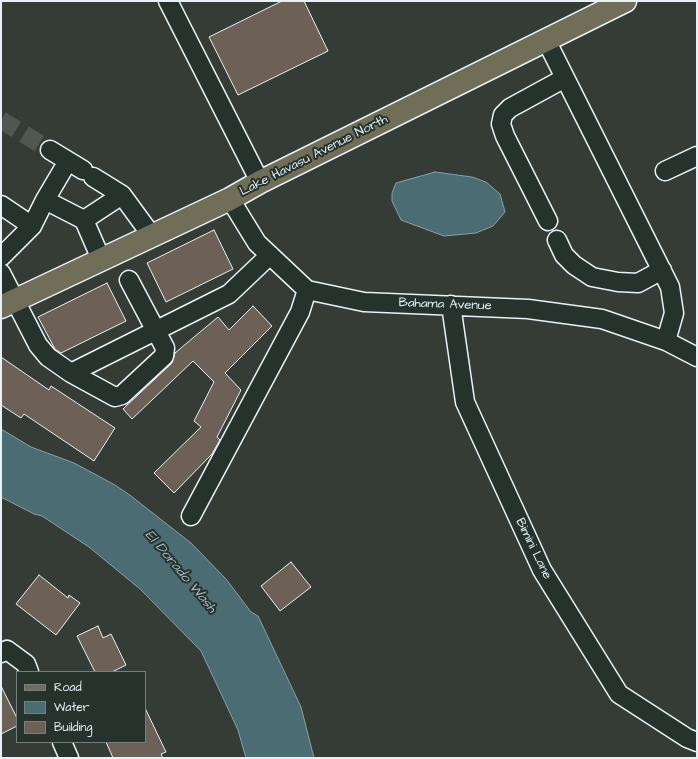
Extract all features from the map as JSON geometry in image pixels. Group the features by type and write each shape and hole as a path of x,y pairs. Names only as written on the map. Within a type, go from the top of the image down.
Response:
{"main road":[{"name":"Lake Havasu Avenue North","path":"8,304 230,199 260,182 625,1"}],"street":[{"path":"168,1 260,182"},
{"path":"546,40 670,287 674,313 666,341"},
{"path":"548,221 505,136 501,124 503,115 510,108 565,78"},
{"path":"50,150 122,195 152,236"},
{"path":"665,171 697,156"},
{"path":"1,257 32,226 44,200 81,169"},
{"path":"84,220 122,195"},
{"path":"191,516 300,312 307,290 257,243 230,199"},
{"path":"44,200 84,220 101,259"},
{"path":"1,205 32,226"},
{"path":"557,240 564,255 574,265 592,277 618,282 638,283 662,270"},
{"path":"71,373 229,294 270,255"},
{"path":"1,273 8,304 48,357 71,373 115,397 122,395 164,356 165,348 129,280"},
{"name":"Bahama Avenue","path":"307,290 364,302 528,309 602,319 666,341 697,357"},
{"name":"Bimini Lane","path":"450,305 465,402 542,570 619,694 687,738 697,742"},
{"path":"4,651 26,664 29,671"},
{"path":"62,743 70,758"}],"water":[{"path":"435,172 472,177 486,182 500,194 505,212 493,226 476,233 444,236 401,220 392,201 392,193 396,183"},
{"name":"El Dorado Wash","path":"1,429 31,447 74,463 115,485 191,543 226,579 251,612 258,616 301,707 314,758 246,758 238,730 201,651 140,589 89,547 42,516 34,514 1,497"}],"building":[{"path":"282,1 304,1 328,51 238,95 209,37"},
{"path":"214,230 233,269 166,302 147,263"},
{"path":"107,283 126,321 61,353 55,349 38,317"},
{"path":"253,306 272,326 225,373 241,390 217,437 220,440 212,454 174,493 154,473 201,427 194,421 214,382 193,361 132,419 123,409 172,363 175,353 218,317 229,330"},
{"path":"1,357 49,390 51,386 115,428 94,461 24,414 21,418 1,405"},
{"path":"291,562 311,587 280,611 261,586"},
{"path":"39,575 68,598 69,595 80,603 56,635 16,604"},
{"path":"98,626 103,638 111,634 126,665 114,671 94,671 77,636"},
{"path":"1,686 16,716 16,726 1,734"},
{"path":"146,710 166,752 161,754 163,758 113,758 106,743 146,743"}],"tunnel":[{"path":"1,120 50,150"}]}
